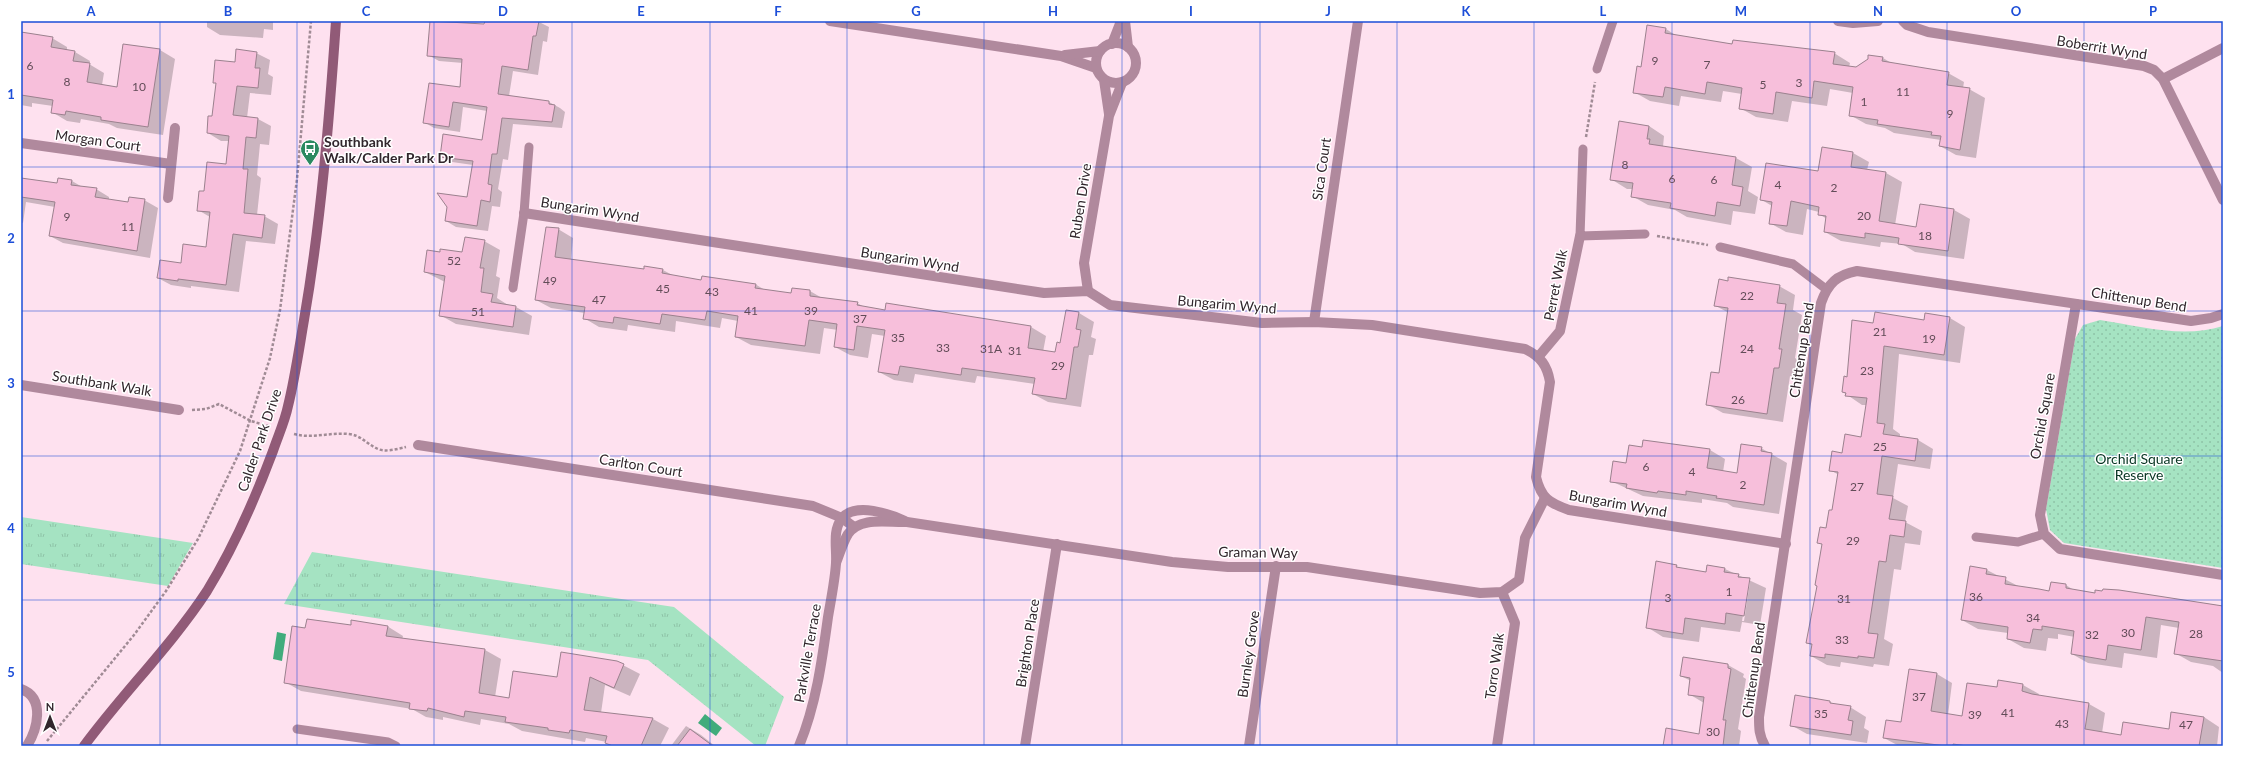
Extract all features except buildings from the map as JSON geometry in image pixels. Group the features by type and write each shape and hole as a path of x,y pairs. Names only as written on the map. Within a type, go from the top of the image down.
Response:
{"street":[{"name":"Calder Park Drive","path":"84,746 113,707 163,649 207,591 240,531 288,407 321,208 329,128 336,21"},
{"path":"830,21 1061,56 1096,68 1104,80 1116,84 1122,83 1132,76 1136,69 1135,56 1128,47 1123,44 1112,44 1100,51 1061,56"},
{"path":"1112,44 1121,21"},
{"path":"1125,21 1128,47"},
{"name":"Sica Court","path":"1314,322 1358,21"},
{"path":"1838,21 1853,23 1878,21"},
{"name":"Boberrit Wynd","path":"1903,21 1907,25 1928,32 2144,66 2154,70 2163,79 2223,200"},
{"path":"2163,79 2223,48"},
{"path":"1096,68 1097,56 1100,51"},
{"name":"Ruben Drive","path":"1104,80 1109,116"},
{"name":"Ruben Drive","path":"1088,291 1084,263 1109,116 1122,83"},
{"path":"168,198 176,128"},
{"name":"Morgan Court","path":"21,143 171,164"},
{"name":"Bungarim Wynd","path":"524,214 1044,294 1088,291 1110,305 1262,323 1314,322 1372,324 1525,349 1539,356"},
{"name":"Perret Walk","path":"1539,356 1560,331 1580,236"},
{"name":"Chittenup Bend","path":"1765,746 1760,734 1759,717 1821,303 1826,289 1835,279 1844,274 1857,271 2191,321 2211,318 2223,314"},
{"name":"Orchid Square","path":"2044,534 2040,515 2076,304"},
{"path":"1502,592 1519,580 1525,538 1546,498 1540,491 1536,477 1550,382 1547,369 1539,356"},
{"name":"Southbank Walk","path":"21,385 179,410"},
{"name":"Carlton Court","path":"418,445 813,506 842,518 854,527"},
{"name":"Bungarim Wynd","path":"1546,498 1556,506 1569,510 1786,544"},
{"name":"Graman Way","path":"842,518 850,513 872,511 890,515 907,522"},
{"name":"Parkville Terrace","path":"798,746 817,688 836,562 835,539 842,518"},
{"name":"Graman Way","path":"854,527 874,522 907,522 1200,565 1307,567 1480,593 1502,592"},
{"name":"Parkville Terrace","path":"836,562 848,534 854,527"},
{"path":"2044,534 2060,549 2223,575"},
{"name":"Brighton Place","path":"1025,746 1057,544"},
{"name":"Burnley Grove","path":"1249,746 1276,566"},
{"name":"Torro Walk","path":"1497,746 1515,623 1502,592"},
{"path":"21,689 32,697 38,712 34,735 27,746"}],"lane":[{"path":"1597,69 1612,21"},
{"name":"Bungarim Wynd","path":"513,288 524,214 529,147"},
{"name":"Perret Walk","path":"1583,149 1580,236 1645,234"},
{"path":"1720,247 1793,264 1826,289"},
{"path":"1976,537 2018,542 2044,534"},
{"path":"297,729 388,742 396,746"}],"path":[{"path":"43,746 134,635 170,585 198,539 221,494 240,451 251,421 270,358 280,310 297,179 311,21"},
{"path":"1583,149 1597,69"},
{"path":"1645,234 1720,247"},
{"path":"179,410 206,409 219,404 251,421 302,436 337,433 351,434 364,440 377,449 389,450 418,445"}],"green space":[{"name":"Orchid Square Reserve","path":"2100,320 2146,328 2177,331 2208,330 2223,326 2223,568 2064,543 2050,530 2046,509 2075,339 2083,325"},
{"path":"21,517 193,543 168,586 21,564"},
{"path":"312,552 674,607 784,697 765,746 756,746 648,660 284,604"}],"shaded area":[{"path":"277,632 286,634 282,661 273,659"},
{"path":"705,714 722,728 716,736 698,723"}],"place":[{"name":"Southbank Walk/Calder Park Dr","path":"310,166"}]}
